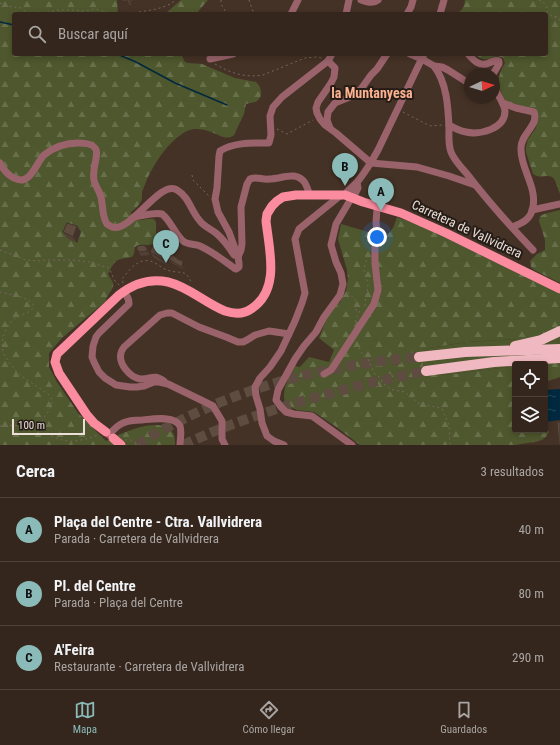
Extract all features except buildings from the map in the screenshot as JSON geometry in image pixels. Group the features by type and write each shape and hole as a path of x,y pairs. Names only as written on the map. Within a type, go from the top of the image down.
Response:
{"highway":[{"path":"489,351 541,340 560,331"},
{"path":"419,356 465,352 560,350"},
{"path":"426,371 494,362 560,358"}],"main road":[{"name":"Carretera de Vallvidrera","path":"121,445 94,423 82,408 59,373 55,359 57,354 124,292 139,284 154,281 175,284 226,311 238,313 249,310 262,298 268,287 271,268 266,221 267,214 272,206 280,199 291,196 309,195 349,197 401,213 560,288"}],"street":[{"path":"292,12 298,0"},
{"path":"346,12 349,0"},
{"path":"361,0 376,2 378,0"},
{"path":"408,12 413,0"},
{"path":"441,12 444,0"},
{"path":"210,59 224,56"},
{"path":"134,217 156,213 162,214 180,238 184,241 214,253 234,268 239,266 238,257 229,232 218,212 216,203 220,151 227,146 247,143 269,143 271,135 270,116 273,106 328,60 331,56"},
{"path":"330,128 327,120 328,112 335,103 352,96 361,89 386,56"},
{"path":"349,197 346,191 357,183 371,163 423,56 440,74 443,84 448,106 449,143 452,154 475,185 533,250"},
{"path":"470,56 477,63 482,65 494,60 499,61 497,68"},
{"path":"328,60 335,68 334,77 318,102 316,108 322,122 371,163 417,167 475,185"},
{"path":"434,66 442,67 464,80"},
{"path":"449,125 466,132 478,133 494,128 499,125 503,119 505,111 500,99"},
{"path":"503,103 534,112 535,116 532,126 524,136 521,143 521,152 534,197 532,210 527,219 512,227"},
{"path":"0,163 10,176 15,179 23,180 29,176 36,168 42,157 48,152 74,143 92,145 95,147 97,152 94,182 101,197 107,224 116,228 122,226 166,190 175,188 186,199 200,222 216,233 238,257"},
{"path":"238,257 240,255 242,244 241,207 247,184 250,179 256,177 270,180 294,176 298,177 302,179 307,187 309,195"},
{"path":"349,197 336,224 332,245 336,262 341,273 343,284 342,290 316,332 304,346 296,359 278,390 276,400 286,412 312,416 352,445"},
{"path":"284,445 267,436 262,423 255,387 260,378 281,351 297,315 304,293 295,239 299,229 349,197"},
{"path":"532,210 560,204"},
{"path":"324,374 331,370 336,364 374,304 378,290 375,263 375,241 377,232 376,222 378,206"},
{"path":"124,292 128,296 129,304 96,337 92,351 94,362 99,372 116,385 137,387 154,382 168,384"},
{"path":"225,445 222,439 222,421 214,406 168,384 155,376 140,379 130,374 122,364 121,353 124,347 160,316 167,313 172,313 199,327 238,342 243,342 255,335 269,331 289,334"},
{"path":"109,435 124,422 163,418 174,421 180,426 180,445"}],"path":[{"path":"135,12 163,7 173,3 176,0"},
{"path":"221,0 221,4 227,12"},
{"path":"249,0 253,12"},
{"path":"539,0 547,7 547,12"},
{"path":"0,3 21,8 26,12"},
{"path":"49,12 58,10 96,9 106,12"},
{"path":"548,14 560,20"},
{"path":"548,16 560,18"},
{"path":"210,59 219,66 246,76 262,75 305,58 315,57 328,60"},
{"path":"398,109 428,125 449,125"},
{"path":"270,126 287,134 319,117"},
{"path":"192,175 193,180 216,203"},
{"path":"0,250 26,260 74,260 89,262 109,268 115,281 124,292"},
{"path":"368,256 365,262 364,270 368,283 365,298 366,306 358,314 354,326 357,345 361,352 368,358 374,373 390,389 405,392 418,403 423,405 442,409 449,425 450,445"},
{"path":"342,290 347,292 356,302 356,311 358,314"},
{"path":"0,292 28,299 33,304 33,308 16,318 7,326 3,335 2,346 3,353 16,370 49,396 52,401 52,405 44,418 42,426 45,432 56,438 70,442 109,435"},
{"path":"0,426 42,426"}],"green space":[{"path":"0,0 117,0 118,12 12,12 12,56 182,56 185,62 202,64 235,78 256,82 261,89 261,95 258,100 246,104 244,114 234,135 231,137 228,138 205,130 191,130 185,132 177,138 162,153 148,177 142,192 141,202 131,212 131,217 138,220 154,219 156,222 155,243 137,246 135,247 132,257 119,259 115,262 108,274 113,282 113,285 106,301 62,338 49,353 49,367 57,382 78,413 106,441 130,430 150,425 159,425 167,428 173,433 175,437 175,445 0,445"},
{"path":"181,0 208,0 198,12 167,12"},
{"path":"465,0 560,0 560,194 556,182 552,177 536,176 533,174 526,152 528,139 536,128 538,117 508,104 500,89 500,74 505,63 503,58 499,56 548,56 548,12 458,12 462,10"},
{"path":"478,56 496,56 484,59"},
{"path":"560,210 560,283 534,270 531,267 530,261 537,254 545,250 545,240 539,221 540,216"},
{"path":"397,217 426,228 560,293 560,342 517,339 467,342 429,348 421,354 423,364 422,369 428,375 454,374 512,366 512,433 548,433 548,430 549,432 543,439 536,442 517,445 360,445 314,412 297,410 286,405 284,400 285,390 295,366 300,367 309,357 329,362 334,350 319,338 332,309 340,302 346,291 348,279 347,270 338,239 341,224 382,236 388,233 394,226"},
{"path":"517,339 560,342 560,363 548,363 548,361 512,361 512,366 454,374 428,375 422,369 423,364 421,354 425,350 429,348 467,342"},
{"path":"560,363 560,377 548,381 548,364"}],"water":[{"path":"560,389 560,420 548,422 548,390"}],"waterway":[{"path":"0,22 12,25"},
{"path":"122,56 175,83 227,105"}],"tunnel":[{"path":"137,445 204,409 238,395 273,384 308,374 344,367 419,357"},
{"path":"183,445 222,428 282,407 363,384 426,371"}],"place":[{"name":"Pl. del Centre","path":"345,186"},
{"name":"Plaça del Centre - Ctra. Vallvidrera","path":"381,211"},
{"name":"A'Feira","path":"166,263"}],"district":[{"name":"la Muntanyesa","path":"372,93"}]}
